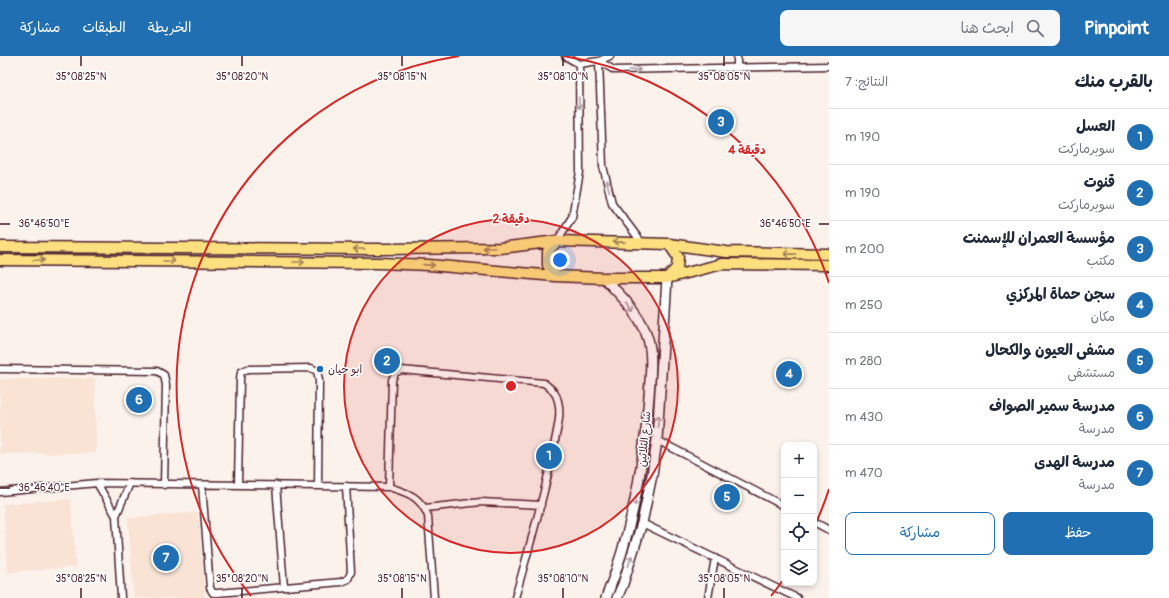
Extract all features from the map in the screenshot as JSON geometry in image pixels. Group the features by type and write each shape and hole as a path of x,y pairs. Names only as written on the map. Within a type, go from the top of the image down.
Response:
{"main road":[{"path":"555,276 548,266 548,251 557,241"},
{"path":"0,247 371,249 500,248 557,241 669,244 726,252 829,254"},
{"path":"667,278 677,268 678,257 669,244"},
{"path":"0,260 379,263 429,265 555,276 604,278 667,278 722,264 829,265"},
{"path":"604,278 638,318 648,339 650,350 646,439 641,473 630,527 606,598"},
{"name":"شارع الثلاثين","path":"617,598 642,523 652,475 657,440 667,278"},
{"path":"641,473 652,475"}],"street":[{"path":"565,56 579,64 599,61 610,56"},
{"path":"737,56 737,68"},
{"path":"599,61 614,70 829,66"},
{"path":"599,61 602,166 612,203 642,243"},
{"path":"557,241 572,216 580,172 579,64"},
{"path":"238,484 241,372 248,369 311,368 317,372 319,380 318,486"},
{"path":"0,369 157,372 164,375 166,385 164,485"},
{"path":"389,487 392,380 395,373 401,370 544,383 556,392 559,403 559,419 541,505 515,598"},
{"path":"657,440 781,504"},
{"path":"97,483 116,516 121,598"},
{"path":"0,492 97,483 389,487 410,494 419,500 425,508 428,516 434,598"},
{"path":"116,516 130,483"},
{"path":"202,485 210,588 213,592 341,582 348,579 351,572 346,486"},
{"path":"276,485 284,587"},
{"path":"425,508 481,502 541,505"},
{"path":"642,523 797,598"},
{"path":"817,524 829,530"},
{"path":"708,598 715,558"}],"shaded area":[{"path":"95,378 96,453 0,454 0,379"},
{"path":"71,499 76,567 8,572 3,504"},
{"path":"198,512 205,598 134,598 128,518"}],"place":[{"name":"مؤسسة العمران للإسمنت","path":"721,122"},
{"name":"قنوت","path":"387,361"},
{"name":"ابو حيان","path":"320,369"},
{"name":"سجن حماة المركزي","path":"789,374"},
{"name":"مدرسة سمير الصواف","path":"139,400"},
{"name":"العسل","path":"549,456"},
{"name":"مشفى العيون والكحال","path":"727,497"},
{"name":"مدرسة الهدى","path":"166,558"}]}
